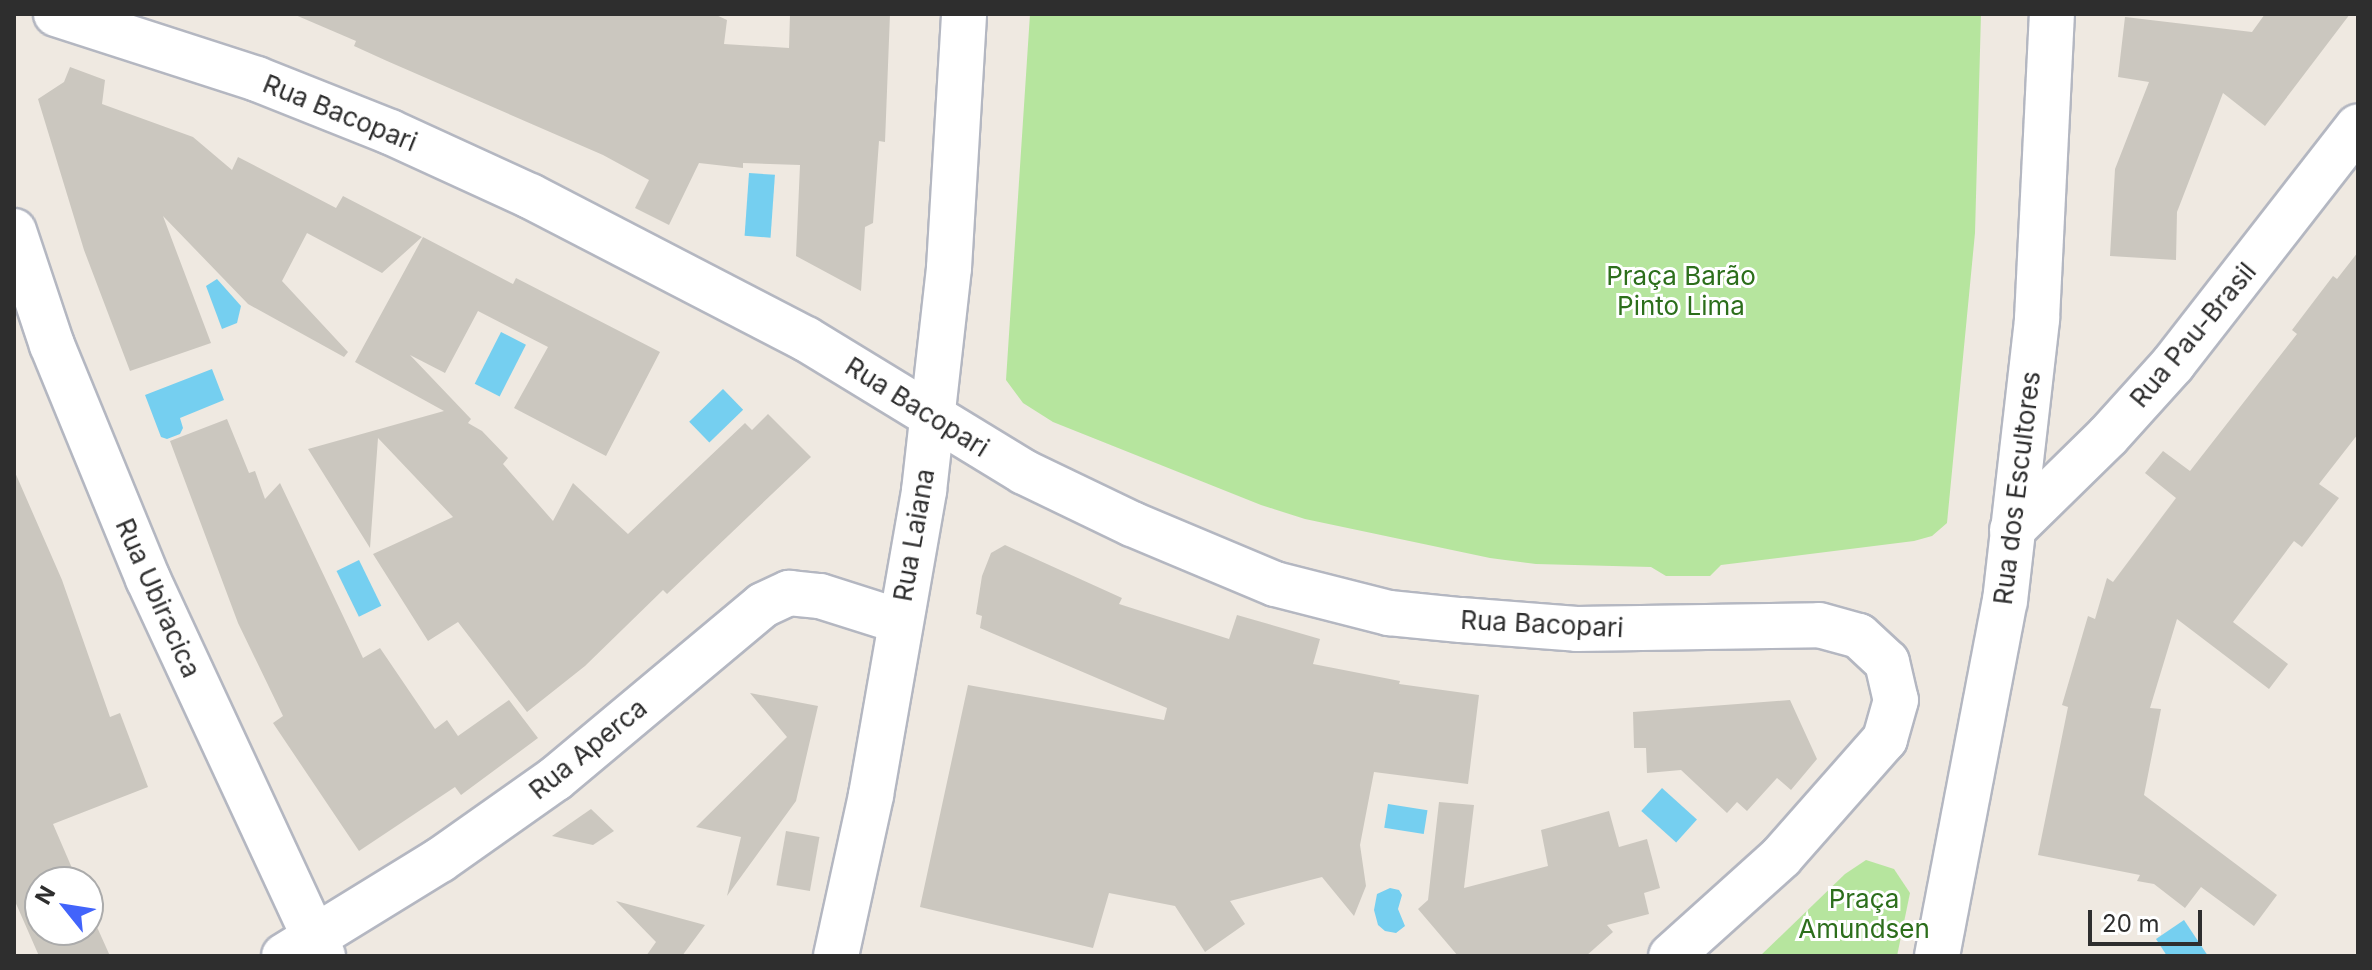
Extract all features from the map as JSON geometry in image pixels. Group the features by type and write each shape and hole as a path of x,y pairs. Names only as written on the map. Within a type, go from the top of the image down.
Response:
{"street":[{"name":"Rua Bacopari","path":"56,14 257,79 390,132 530,196 806,339 933,414 975,445 1024,472 1132,524 1275,584 1389,613 1577,629 1819,625 1859,636 1887,662 1896,700 1885,739 1781,857 1671,956"},
{"name":"Rua Laiana","path":"836,956 871,795 924,491 949,268 964,14"},
{"name":"Rua dos Escultores","path":"1937,956 2005,601 2037,319 2052,14"},
{"name":"Rua Pau-Brasil","path":"2012,530 2108,436 2173,364 2358,126"},
{"name":"Rua Ubiracica","path":"14,231 52,345 307,951"},
{"name":"Rua Aperca","path":"307,951 555,779 763,605 789,593 820,596 899,621"}],"green space":[{"name":"Praça Barão Pinto Lima","path":"1030,14 1981,14 1975,233 1947,523 1932,536 1914,541 1721,565 1710,576 1666,576 1651,567 1536,564 1490,558 1305,519 1261,505 1053,422 1023,403 1006,380"},
{"name":"Praça Amundsen","path":"1866,860 1894,869 1910,893 1897,956 1760,956 1845,874"}],"water":[{"path":"749,173 775,175 771,238 745,236"},
{"path":"217,279 241,306 237,323 222,329 206,286"},
{"path":"501,332 526,345 500,396 475,384"},
{"path":"212,369 224,400 180,418 183,428 180,434 167,439 161,437 145,395"},
{"path":"723,389 743,410 709,443 689,422"},
{"path":"359,560 381,606 359,617 337,571"},
{"path":"1662,788 1697,819 1676,842 1641,811"},
{"path":"1388,804 1428,810 1424,834 1384,828"},
{"path":"1390,888 1399,890 1402,895 1398,909 1405,926 1396,933 1385,931 1378,925 1374,910 1377,894"},
{"path":"2184,920 2208,956 2167,956 2156,939"}],"building":[{"path":"293,14 714,14 727,20 724,44 789,48 790,14 890,14 885,142 879,141 873,223 865,227 861,291 796,256 800,165 743,163 743,168 699,163 669,225 635,208 649,180 603,155 354,46 356,41"},
{"path":"2265,14 2350,14 2265,126 2223,93 2177,212 2176,260 2110,256 2115,169 2149,82 2118,77 2125,17 2252,32"},
{"path":"70,67 105,80 102,104 193,137 232,170 238,157 336,208 343,196 422,237 382,273 307,233 282,281 348,352 344,357 248,304 163,216 211,343 130,371 84,250 38,99 64,82"},
{"path":"423,237 513,284 516,278 660,352 606,456 514,408 548,347 478,311 445,373 410,355 471,419 468,423 482,431 508,458 503,464 553,521 573,483 628,534 745,423 752,430 768,414 811,457 667,594 663,590 585,666 527,712 458,622 428,641 373,554 453,517 378,438 370,548 308,449 444,411 355,362"},
{"path":"2358,252 2358,434 2319,484 2339,498 2302,547 2294,541 2233,622 2288,664 2269,689 2177,619 2150,708 2161,709 2144,795 2277,895 2254,926 2201,887 2185,908 2154,884 2137,881 2140,875 2038,855 2068,707 2062,705 2088,616 2095,619 2107,578 2113,582 2176,498 2145,473 2163,451 2190,471 2297,334 2292,330 2333,276 2337,279"},
{"path":"227,419 249,473 255,471 265,499 280,483 363,658 380,648 435,729 447,720 458,736 509,700 538,738 461,795 455,787 359,851 273,723 283,716 238,623 170,441"},
{"path":"14,470 62,580 110,717 120,713 148,787 53,824 71,866 24,866 24,922 14,899"},
{"path":"1005,545 1122,598 1119,604 1229,639 1237,615 1320,639 1313,664 1400,681 1399,684 1479,695 1468,784 1374,772 1360,845 1366,886 1354,916 1322,877 1230,901 1245,924 1205,952 1175,906 1109,893 1093,948 920,907 968,685 1164,720 1167,708 980,628 982,616 976,614 982,576 991,553"},
{"path":"750,693 818,706 796,801 727,896 741,837 696,827 787,737"},
{"path":"1790,700 1817,759 1791,790 1777,778 1747,811 1737,802 1727,813 1681,770 1647,773 1646,748 1634,748 1633,712"},
{"path":"1439,802 1474,805 1464,888 1548,866 1541,830 1609,811 1619,847 1647,839 1660,888 1644,893 1649,914 1607,925 1613,932 1586,956 1458,956 1418,909 1428,900"},
{"path":"591,809 614,831 593,845 552,836"},
{"path":"786,831 819,837 810,891 776,885"},
{"path":"616,901 705,925 682,956 646,956 656,942"},
{"path":"104,943 110,956 39,956 35,946 104,946"}]}
